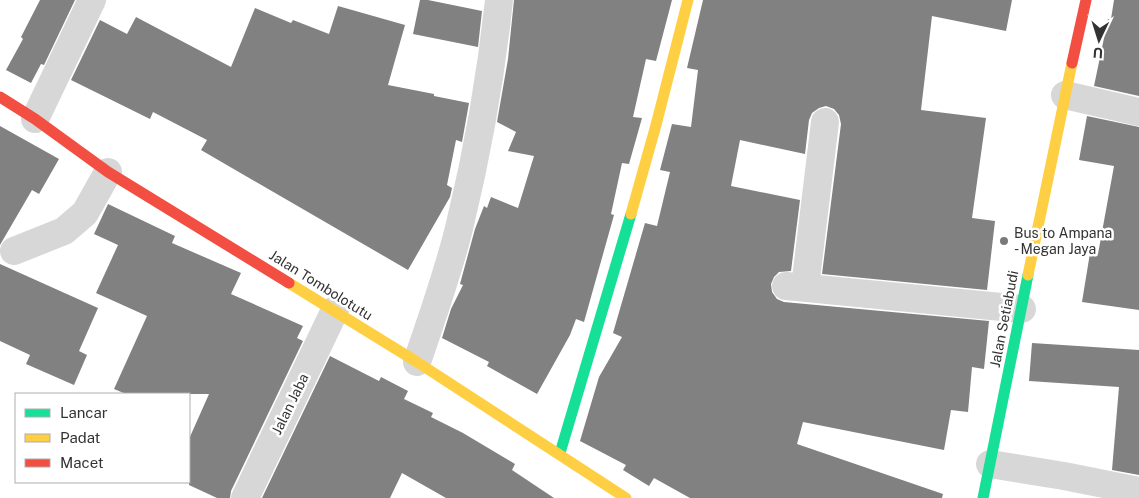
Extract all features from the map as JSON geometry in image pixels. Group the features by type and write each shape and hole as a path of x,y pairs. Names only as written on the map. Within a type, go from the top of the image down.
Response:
{"street":[{"path":"35,119 92,0"},
{"path":"417,362 460,226 484,113 500,0"},
{"path":"560,454 606,302 656,125 688,0"},
{"name":"Jalan Setiabudi","path":"983,498 1086,0"},
{"path":"1065,95 1139,112"},
{"name":"Jalan Tombolotutu","path":"0,97 35,119 108,172 335,310 626,498"},
{"path":"825,122 795,286 1022,309"},
{"path":"14,251 64,231 85,213 108,172"},
{"name":"Jalan Jaba","path":"245,498 335,310"},
{"path":"990,464 1139,491"}],"building":[{"path":"40,0 75,0 44,65 41,64 31,83 6,70 23,39 21,37"},
{"path":"420,0 482,11 478,47 413,34"},
{"path":"514,0 672,0 656,61 646,59 633,117 642,118 629,164 622,163 611,214 614,215 584,322 576,319 570,335 537,394 487,366 489,362 442,338 451,309 463,285 460,284 475,229 484,206 487,208 491,197 518,208 534,156 508,151 516,132 497,122 508,59"},
{"path":"703,0 1012,0 1006,31 932,16 921,110 986,118 972,218 995,221 987,290 822,274 841,124 839,115 834,109 826,106 812,113 809,120 805,154 740,140 731,186 800,200 791,271 779,272 771,284 772,292 777,299 784,302 989,321 984,369 972,367 968,412 951,410 944,450 803,422 797,444 943,494 942,498 690,498 654,478 649,486 623,470 626,465 580,441 599,377 622,337 613,333 645,223 657,226 670,172 660,170 672,124 691,127 698,70 687,68"},
{"path":"1114,0 1139,0 1139,96 1094,86 1108,19 1111,19"},
{"path":"338,6 405,25 388,85 469,103 462,142 456,140 447,185 452,188 450,197 408,270 201,150 207,140 153,112 150,119 71,80 100,20 127,34 136,17 231,67 255,8 291,23 293,20 329,34"},
{"path":"1087,116 1139,127 1139,310 1082,302 1090,253 1098,254 1114,166 1079,160"},
{"path":"0,126 59,159 39,194 32,190 0,245"},
{"path":"108,204 175,236 172,243 241,273 231,294 303,326 297,338 303,341 231,491 230,498 217,498 189,485 190,437 209,394 124,393 114,389 147,316 96,293 118,245 94,234"},
{"path":"0,264 98,308 79,351 87,355 74,385 26,364 30,355 0,341"},
{"path":"1032,343 1139,350 1139,475 1112,470 1119,387 1029,381"},
{"path":"330,356 379,381 381,377 408,391 404,399 433,413 431,417 463,433 515,464 512,470 554,498 446,498 402,473 390,498 262,498"}],"traffic: fast":[{"path":"560,453 631,214"},
{"path":"983,498 1028,275"}],"traffic: slow":[{"path":"631,214 688,0"},
{"path":"1028,275 1072,63"},
{"path":"289,283 417,362 626,498"}],"traffic: jam":[{"path":"1072,63 1086,0"},
{"path":"0,97 35,119 108,172 289,283"}],"place":[{"name":"Bus to Ampana - Megan Jaya","path":"1004,241"}]}
